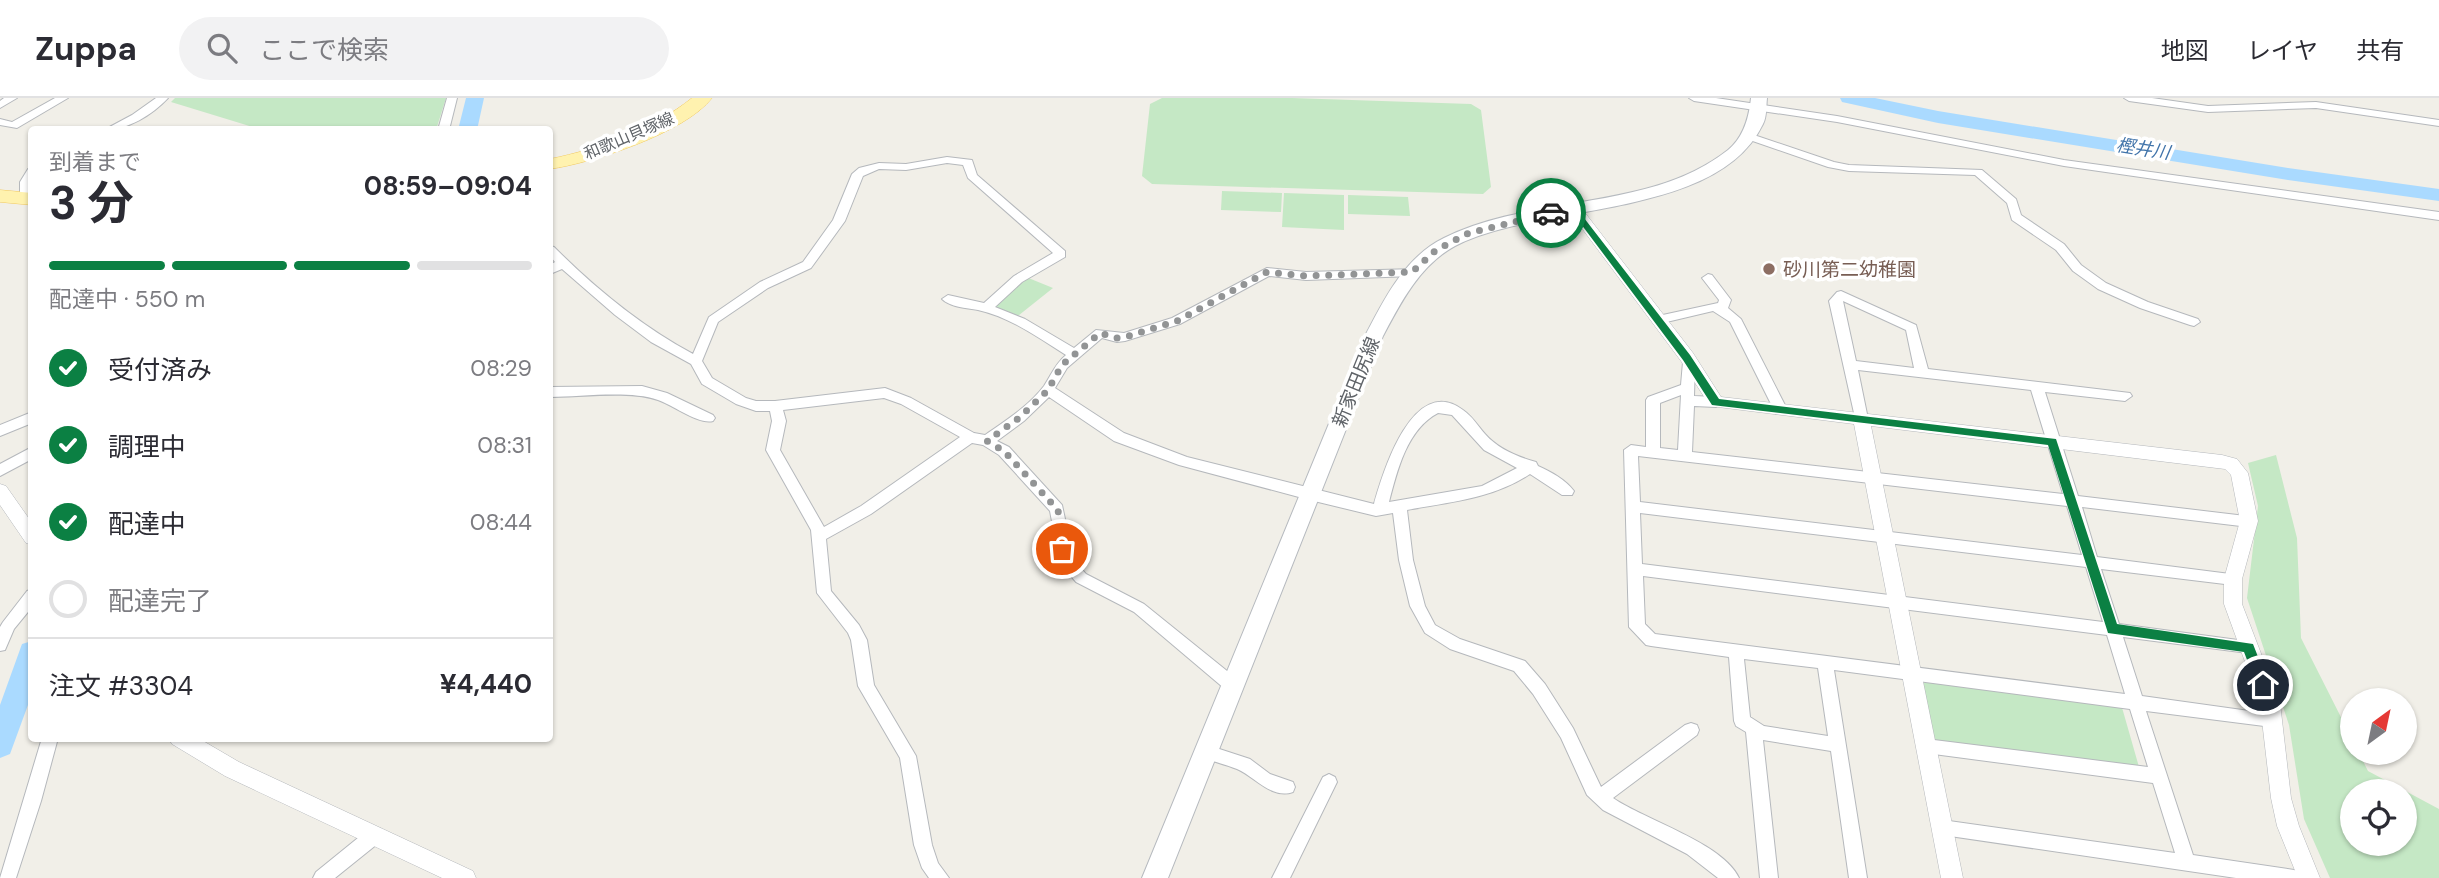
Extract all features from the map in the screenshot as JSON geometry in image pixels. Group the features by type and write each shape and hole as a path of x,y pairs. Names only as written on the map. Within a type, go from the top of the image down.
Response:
{"main road":[{"name":"和歌山貝塚線","path":"553,163 606,149 672,118 704,98"},
{"name":"新家田尻線","path":"1155,878 1231,684 1374,336 1398,289 1436,250 1469,233 1658,189 1693,178 1725,161 1748,136 1755,125 1758,105"},
{"path":"0,196 28,198"}],"street":[{"path":"0,105 12,98"},
{"path":"0,122 13,126 63,98"},
{"path":"117,126 163,98"},
{"path":"444,126 452,98"},
{"path":"1694,98 1758,105 2116,171 2439,216"},
{"path":"2129,98 2208,109 2316,105 2439,122"},
{"path":"1748,136 1832,165 1849,168 1978,172 2012,202 2016,217 2060,247 2077,268 2102,286 2121,296 2193,322"},
{"path":"696,361 713,320 764,285 807,265 839,221 858,174 870,167 906,167 947,160 968,162 972,176 1061,254 1018,279 986,308"},
{"path":"1574,208 1716,402"},
{"path":"553,253 619,312 655,338 696,361 707,381 719,390 756,406 885,393 906,401 970,437 987,441 1004,451 1057,509 1067,563 1080,578 1139,608 1231,684"},
{"path":"553,268 562,262"},
{"path":"987,441 1019,418 1048,390 1057,371 1100,333 1117,338 1125,337 1177,321 1267,272 1306,276 1412,272"},
{"path":"1708,278 1725,300 1721,309"},
{"path":"1922,373 1912,328 1841,295 1835,301 1851,365 1952,878"},
{"path":"948,299 961,305 986,308 1038,332 1075,354"},
{"path":"1658,320 1715,306 1735,319 1781,411"},
{"path":"1685,454 1689,362"},
{"path":"1851,365 2125,396"},
{"path":"2036,385 2184,867"},
{"path":"1048,390 1119,438 1184,461 1310,495 1380,509 1483,491 1510,480 1531,466"},
{"path":"553,392 642,391 662,396 708,418"},
{"path":"1653,452 1653,400 1688,394 1716,402 1781,411 2231,464 2239,473 2249,521 2233,579 2233,604 2270,703 2281,798 2288,826 2309,878"},
{"path":"775,406 779,421 773,450 818,530 824,593 854,629 859,640 866,686 908,757 923,845 931,867 940,878"},
{"path":"1380,509 1388,474 1400,446 1427,413 1436,409 1451,409 1458,413 1487,445 1555,479 1567,491"},
{"path":"0,431 28,419"},
{"path":"818,537 866,510 970,437"},
{"path":"2249,521 1685,454 1631,450 1637,627 1651,640 2272,719"},
{"path":"0,471 28,454"},
{"path":"2,499 28,533"},
{"path":"1399,506 1406,560 1418,606 1430,629 1455,644 1519,666 1539,689 1567,733 1593,789 1609,806 1693,848 1730,878"},
{"path":"1633,507 2233,579"},
{"path":"1635,569 2248,647"},
{"path":"0,645 8,626 28,600"},
{"path":"1736,650 1742,721 1754,730 1838,745"},
{"path":"1825,661 1858,878"},
{"path":"1601,797 1691,730"},
{"path":"1754,730 1769,878"},
{"path":"7,878 33,802 49,742"},
{"path":"186,742 232,769 465,878"},
{"path":"1926,746 2158,776"},
{"path":"1204,751 1244,764 1265,780 1287,787"},
{"path":"1281,878 1329,782"},
{"path":"1942,828 2184,867 2294,878"},
{"path":"322,878 375,835"}],"green space":[{"path":"175,98 446,98 437,126 249,126 171,102"},
{"path":"1162,98 1292,98 1471,104 1481,110 1491,187 1483,194 1152,184 1142,176 1150,104"},
{"path":"1222,191 1282,193 1281,212 1221,210"},
{"path":"1284,193 1344,195 1344,230 1282,227"},
{"path":"1348,195 1408,197 1410,216 1348,214"},
{"path":"1026,277 1053,288 1014,319 992,306"},
{"path":"2276,455 2297,538 2301,638 2340,715 2340,765 2365,765 2368,771 2383,779 2340,779 2340,856 2417,856 2417,797 2439,809 2439,878 2330,878 2304,819 2289,725 2247,598 2258,506 2248,463"},
{"path":"1918,678 2121,704 2139,767 1932,743"}],"waterway":[{"path":"468,126 475,98"},
{"name":"樫井川","path":"1849,98 1938,117 2288,174 2439,195"},
{"path":"0,745 28,664"}],"way so far":[{"path":"1062,549 1061,518 1057,509 1004,451 987,441 1019,418 1051,388 1062,365 1100,333 1117,338 1125,337 1177,321 1267,272 1306,276 1412,272 1423,260 1450,241 1485,228 1551,213"}],"place":[{"name":"砂川第二幼稚園","path":"1769,269"}],"route":[{"path":"1551,213 1574,208 1686,357 1716,402 2052,442 2112,629 2248,647 2263,685"}]}
